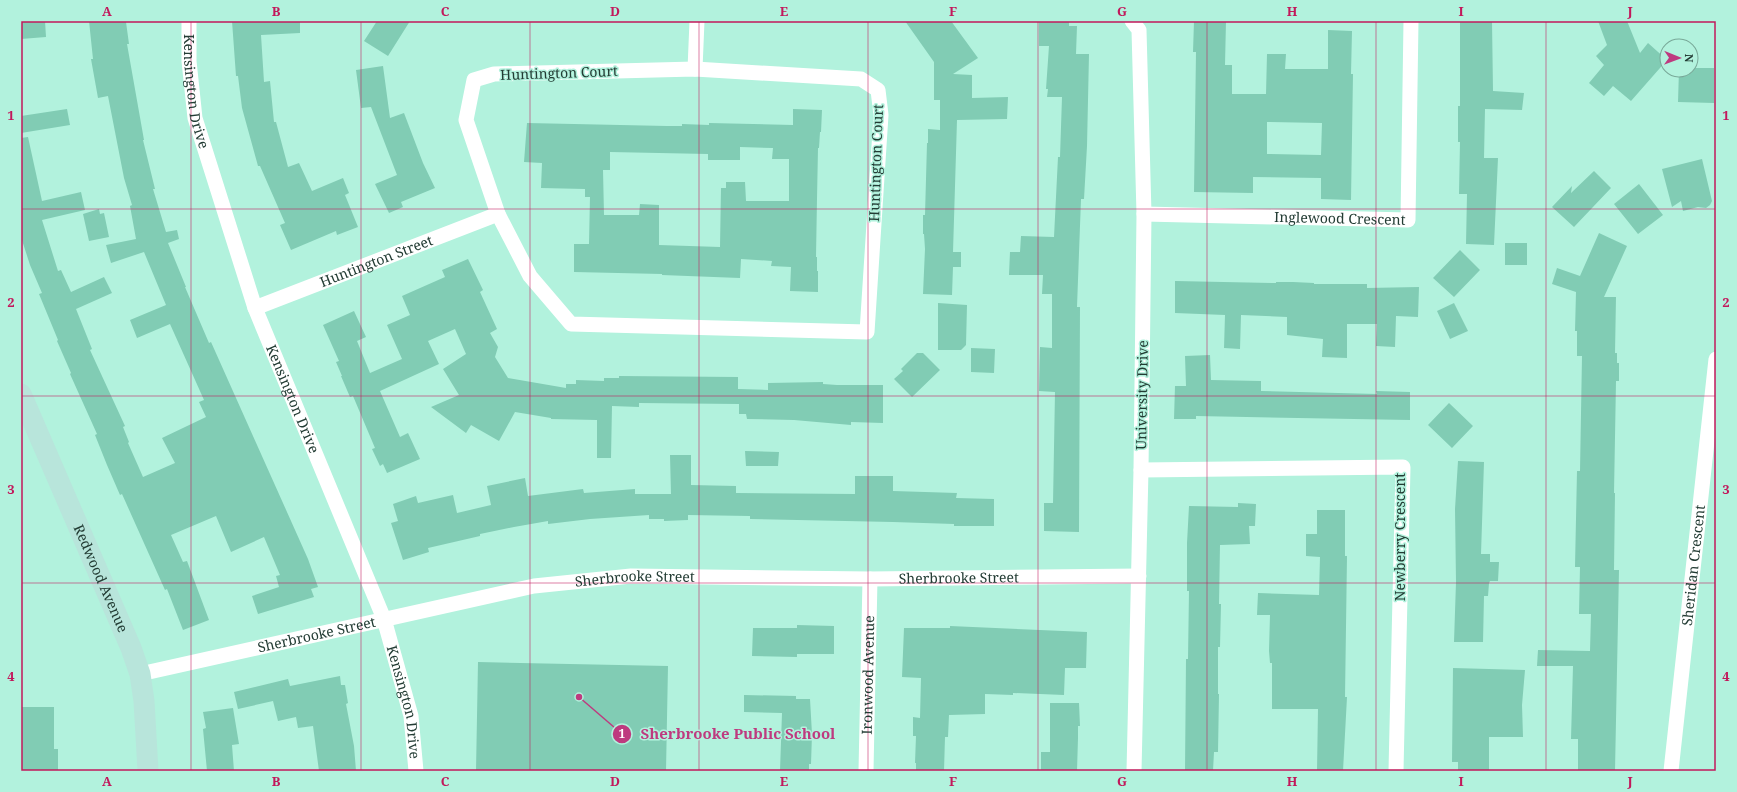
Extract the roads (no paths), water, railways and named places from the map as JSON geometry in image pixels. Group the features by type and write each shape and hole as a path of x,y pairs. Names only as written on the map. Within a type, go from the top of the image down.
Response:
{"street":[{"name":"Kensington Drive","path":"189,21 189,61 195,118 255,308 384,619 410,716 416,771"},
{"path":"695,69 696,21"},
{"name":"University Drive","path":"1132,21 1139,30 1144,214 1141,470 1134,771"},
{"name":"Inglewood Crescent","path":"1144,214 1408,220 1410,21"},
{"name":"Huntington Court","path":"695,69 861,79 878,90 881,115 867,332 571,324 530,276 498,214 466,120 474,80 494,74 695,69"},
{"name":"Huntington Street","path":"255,308 498,214"},
{"name":"Sheridan Crescent","path":"1671,771 1716,359"},
{"name":"Redwood Avenue","path":"21,394 131,648 140,674 144,701 148,771"},
{"name":"Newberry Crescent","path":"1141,470 1403,467 1396,771"},
{"name":"Sherbrooke Street","path":"140,674 534,586 631,576 870,579 1139,576"},
{"name":"Ironwood Avenue","path":"866,771 870,579"}],"place":[{"name":"Sherbrooke Public School","path":"579,697"}]}
